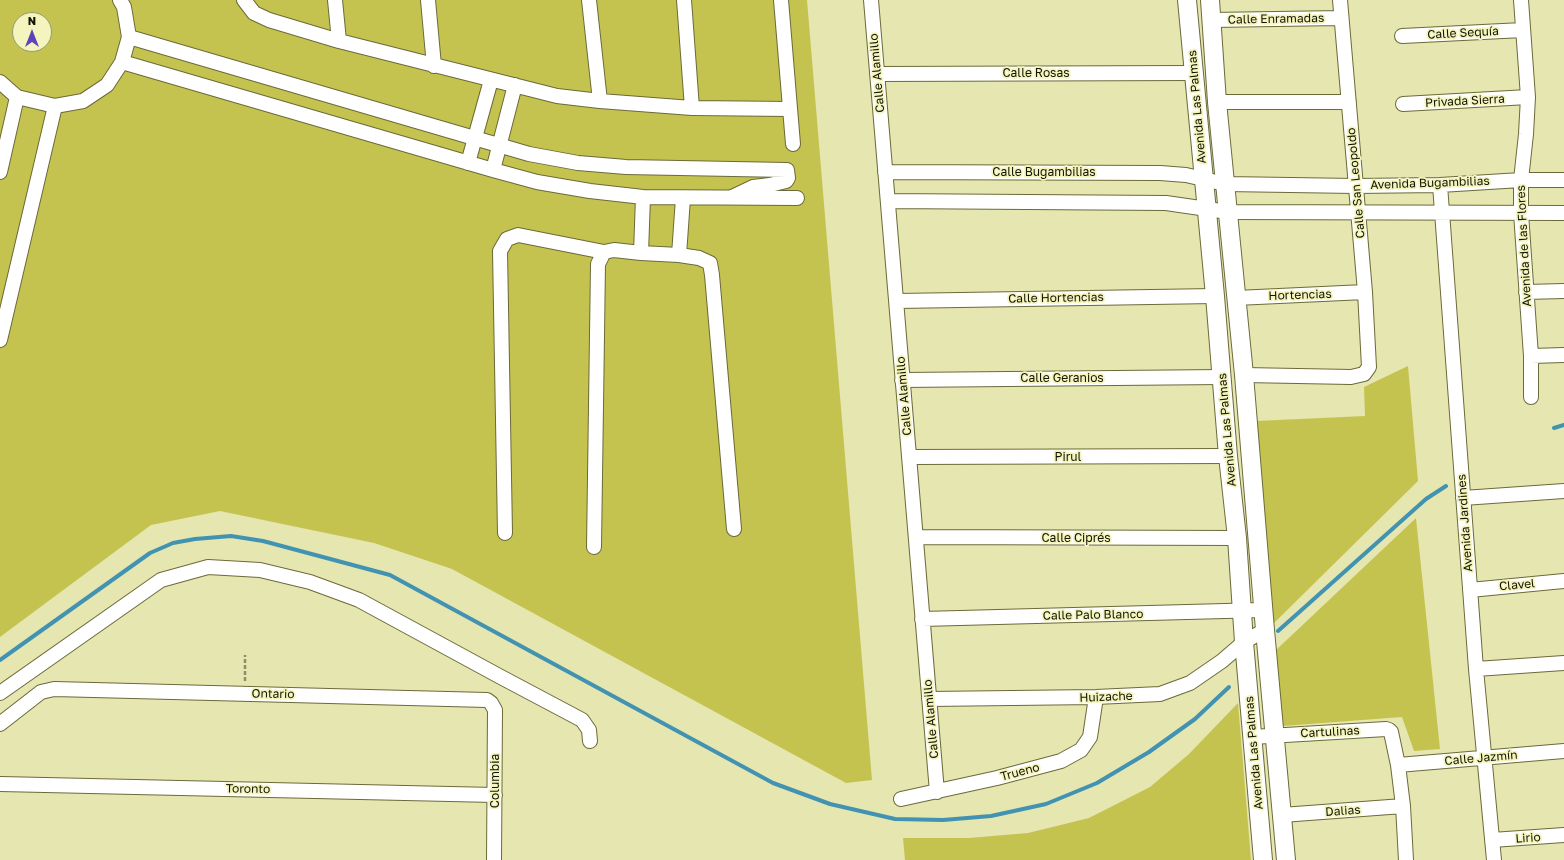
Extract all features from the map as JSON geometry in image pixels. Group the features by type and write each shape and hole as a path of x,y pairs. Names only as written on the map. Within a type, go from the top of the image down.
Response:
{"street":[{"path":"0,82 18,97 56,106 83,100 107,85 122,62 129,37 124,7 120,0"},
{"path":"244,0 254,13 269,20 434,66 557,96 692,108 790,109"},
{"path":"335,0 339,40"},
{"path":"428,0 434,66"},
{"path":"589,0 600,101"},
{"path":"684,0 692,108"},
{"path":"781,0 793,144"},
{"name":"Calle Alamillo","path":"871,0 937,792"},
{"name":"Avenida Las Palmas","path":"1187,0 1215,296 1228,456 1237,538 1244,642 1263,860"},
{"name":"Avenida Las Palmas","path":"1210,0 1217,102 1244,375 1264,630 1286,860"},
{"name":"Calle San Leopoldo","path":"1244,375 1351,377 1364,374 1369,367 1358,211 1340,0"},
{"name":"Avenida de las Flores","path":"1521,0 1528,97 1521,180 1521,213 1531,356 1531,397"},
{"name":"Calle Enramadas","path":"1211,20 1341,18"},
{"name":"Calle Sequía","path":"1402,36 1523,30"},
{"path":"129,37 530,154 578,164 626,167 787,170 788,178 783,182 753,187 732,197"},
{"path":"122,62 468,163 545,183 590,191 643,197 797,198"},
{"name":"Calle Rosas","path":"877,74 1194,73"},
{"path":"468,163 491,80"},
{"path":"493,170 515,85"},
{"path":"0,172 18,97"},
{"name":"Privada Sierra","path":"1403,104 1528,97"},
{"path":"1217,102 1349,102"},
{"path":"0,340 56,106"},
{"name":"Calle Bugambilias","path":"885,172 1160,173 1204,179 1225,184"},
{"name":"Avenida Bugambilias","path":"1225,184 1355,186 1440,185 1521,180 1564,180"},
{"name":"Avenida Jardines","path":"1440,185 1476,669 1494,860"},
{"path":"641,253 643,197"},
{"path":"679,255 683,198"},
{"path":"888,201 1166,203 1228,212 1358,211 1564,213"},
{"path":"505,533 500,251 507,239 518,235 604,252 614,250 679,255 699,258 710,263 734,529"},
{"path":"594,547 598,264 604,252"},
{"path":"1526,292 1564,291"},
{"name":"Hortencias","path":"1236,298 1364,292"},
{"name":"Calle Hortencias","path":"896,301 1215,296"},
{"path":"1531,356 1564,355"},
{"name":"Calle Geranios","path":"902,380 1222,377"},
{"name":"Pirul","path":"909,457 1228,456"},
{"path":"1463,498 1564,491"},
{"name":"Calle Ciprés","path":"916,537 1237,538"},
{"path":"0,693 161,580 208,567 260,570 310,582 359,600 582,720 589,730 590,741"},
{"name":"Clavel","path":"1470,590 1564,582"},
{"name":"Calle Palo Blanco","path":"922,619 1263,610"},
{"name":"Huizache","path":"929,699 1096,698 1160,694 1190,684 1222,661 1244,642 1264,630"},
{"path":"1476,669 1564,663"},
{"name":"Ontario","path":"0,724 41,692 54,689 482,699 491,703"},
{"name":"Trueno","path":"901,799 997,778 1061,761 1081,750 1090,737 1096,698"},
{"name":"Columbia","path":"491,703 495,710 494,860"},
{"name":"Cartulinas","path":"1252,737 1386,729 1391,732 1398,765"},
{"name":"Calle Jazmín","path":"1398,765 1564,751"},
{"path":"1398,765 1403,806 1406,860"},
{"name":"Toronto","path":"0,784 495,795"},
{"name":"Dalias","path":"1282,815 1403,806"},
{"name":"Lirio","path":"1492,840 1564,835"}],"path":[{"path":"245,655 245,693"}],"shaded area":[{"path":"0,0 807,0 872,780 846,783 452,569 374,543 220,511 151,525 0,637"},
{"path":"1408,366 1418,481 1272,625 1256,421 1365,416 1364,387"},
{"path":"1416,518 1440,749 1414,751 1402,717 1283,726 1275,651"},
{"path":"1238,703 1251,860 905,860 903,838 969,838 1028,833 1089,818 1150,787 1189,754"}],"waterway":[{"path":"1554,428 1564,425"},
{"path":"1278,631 1426,499 1446,486"},
{"path":"0,660 150,553 173,543 195,539 231,536 263,541 390,575 773,783 830,804 895,819 943,820 991,816 1046,804 1097,783 1149,752 1195,719 1229,687"}]}
